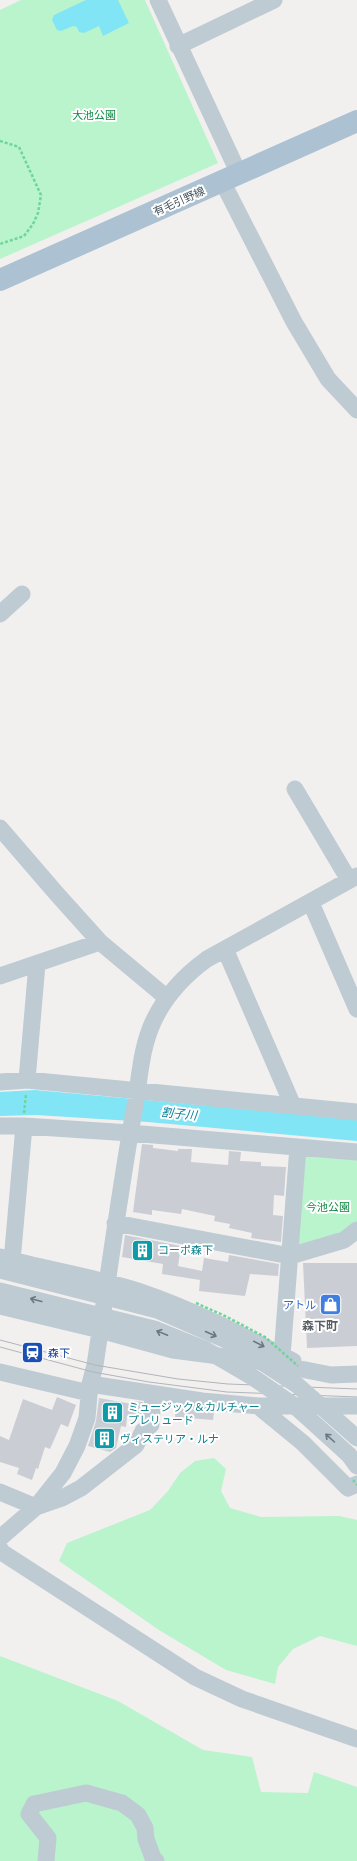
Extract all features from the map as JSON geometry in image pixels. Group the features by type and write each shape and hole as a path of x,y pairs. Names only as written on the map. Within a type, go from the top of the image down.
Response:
{"main road":[{"name":"有毛引野線","path":"0,280 357,121"}],"street":[{"path":"158,0 178,46 230,178 294,322 328,379 357,410"},
{"path":"178,46 274,0"},
{"path":"0,614 22,594"},
{"path":"295,789 353,878 311,903 207,959 191,971 167,998 154,1020 143,1049 138,1092 115,1223 100,1330 89,1388 87,1418 77,1446 63,1473 1,1551 195,1678 242,1699 357,1739"},
{"path":"0,828 56,894 100,942 167,998"},
{"path":"311,903 357,1009"},
{"path":"0,976 100,942"},
{"path":"225,949 293,1106"},
{"path":"26,1086 37,964"},
{"path":"0,1082 26,1086 138,1092 357,1112"},
{"path":"4,1263 24,1123"},
{"path":"0,1126 24,1123 131,1129 357,1152"},
{"path":"282,1356 298,1147"},
{"path":"115,1223 290,1256 344,1240 357,1230"},
{"path":"4,1263 106,1283 140,1292 182,1307 223,1325 299,1364 330,1375"},
{"path":"4,1263 157,1310 233,1344 297,1386 357,1438"},
{"path":"0,1291 154,1329 206,1350 254,1378 296,1407 348,1455 357,1466"},
{"path":"0,1306 100,1330 173,1350 271,1363 330,1375 357,1374"},
{"path":"0,1372 89,1388 202,1401 258,1406 357,1406"},
{"path":"0,1492 36,1507 62,1498 81,1488 136,1445 143,1431 151,1425 153,1395"},
{"path":"258,1406 303,1443 348,1488 357,1484"},
{"path":"46,1861 48,1838 30,1814 34,1804 86,1793 122,1803 138,1815 144,1828 146,1839 153,1858 156,1861"}],"path":[{"path":"0,141 19,147 41,195 38,213 33,224 24,236 0,244"},
{"path":"24,1123 26,1086"}],"green space":[{"name":"大池公園","path":"21,0 145,0 218,163 0,259 0,10"},
{"name":"今池公園","path":"308,1154 357,1157 357,1223 348,1232 301,1247 297,1241 304,1158"},
{"path":"214,1458 226,1469 221,1491 230,1508 261,1517 339,1516 357,1520 357,1646 320,1636 293,1649 278,1667 275,1684 226,1670 159,1630 59,1561 67,1543 150,1510 168,1491 180,1473 195,1461"},
{"path":"0,1656 118,1701 203,1750 252,1757 261,1792 308,1793 314,1772 357,1787 357,1861 0,1861"}],"water":[{"path":"86,0 118,0 129,23 103,36 99,26 84,33 79,32 77,27 73,26 61,31 57,30 52,20 54,15"},
{"name":"割子川","path":"35,1090 357,1119 357,1141 148,1122 36,1115 0,1116 0,1092"}],"building":[{"path":"142,1144 153,1145 153,1148 178,1151 178,1149 192,1149 191,1162 228,1165 229,1151 241,1152 240,1161 261,1162 261,1166 286,1167 284,1196 274,1195 273,1215 283,1216 281,1242 251,1238 252,1233 229,1228 230,1224 214,1221 215,1216 182,1209 181,1214 152,1210 152,1215 133,1212"},
{"path":"125,1235 181,1246 178,1266 202,1271 204,1258 228,1262 229,1255 279,1264 278,1276 250,1274 245,1296 199,1291 200,1280 162,1274 163,1264 122,1257"},
{"name":"アトル","path":"303,1263 357,1263 357,1346 307,1348"},
{"path":"57,1397 76,1405 68,1427 61,1424 50,1449 45,1447 38,1469 36,1468 32,1480 17,1474 19,1468 0,1462 0,1436 9,1440 23,1399 52,1410"},
{"path":"99,1398 132,1404 132,1401 143,1402 141,1419 127,1416 126,1427 121,1426 116,1448 110,1452 88,1446 96,1421"},
{"path":"176,1407 214,1412 213,1420 175,1417"}],"tram line":[{"path":"0,1340 95,1365 178,1379 228,1384 357,1389"},
{"path":"0,1347 93,1372 149,1382 227,1392 357,1397"}],"place":[{"name":"コーポ森下","path":"143,1250"},
{"name":"アトル","path":"331,1305"},
{"name":"森下","path":"32,1353"},
{"name":"ミュージック＆カルチャー プレリュード","path":"112,1413"},
{"name":"ヴィステリア・ルナ","path":"104,1439"}],"district":[{"name":"森下町","path":"320,1326"}]}
